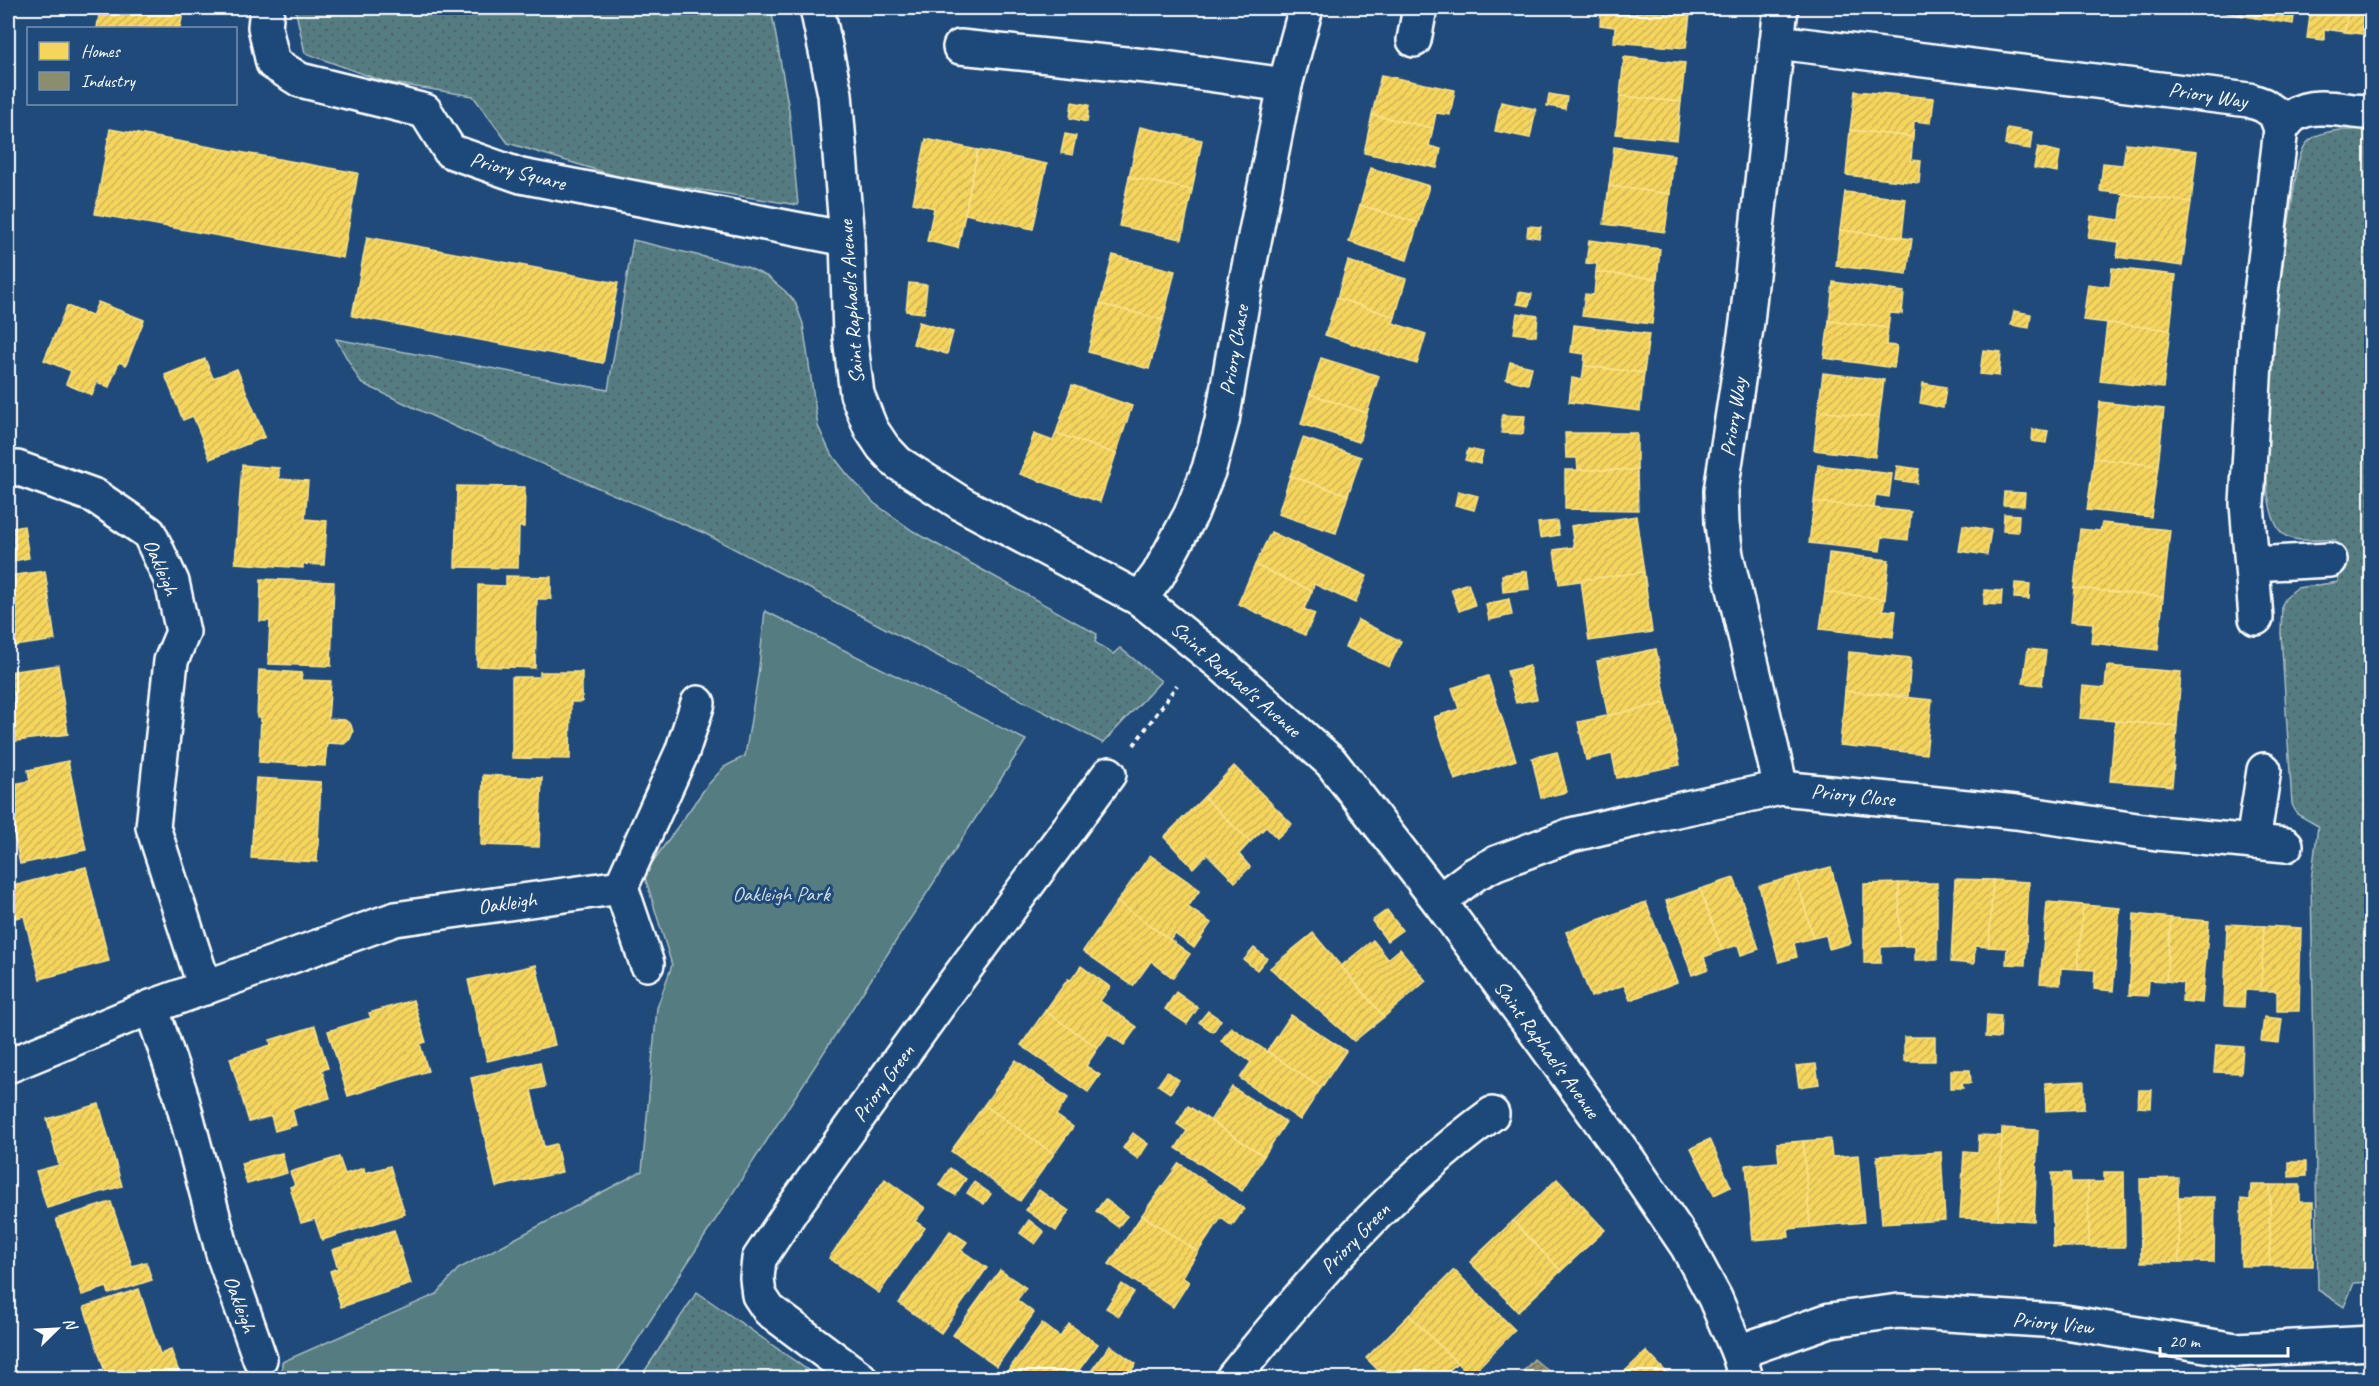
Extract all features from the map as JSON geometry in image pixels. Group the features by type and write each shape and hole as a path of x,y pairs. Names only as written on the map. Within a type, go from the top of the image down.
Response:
{"street":[{"name":"Priory Square","path":"267,8 265,27 273,63 300,80 425,111 450,151 521,176 847,239"},
{"name":"Saint Raphael's Avenue","path":"817,8 835,94 847,239 850,337 857,394 871,429 883,447 898,463 962,504 1140,599 1221,664 1331,762 1439,901 1630,1162 1687,1246 1715,1298 1742,1365"},
{"name":"Priory Chase","path":"1140,599 1158,575 1191,514 1209,469 1222,421 1244,292 1285,85 1306,8"},
{"path":"1414,40 1420,8"},
{"name":"Priory Way","path":"1780,8 1747,322 1722,491 1722,524 1726,555 1781,788"},
{"name":"Priory Way","path":"1777,42 2249,100 2275,113 2281,129"},
{"path":"960,47 1165,68 1285,85"},
{"path":"2256,618 2247,504 2257,326 2281,129 2292,116 2302,111 2315,109 2366,112"},
{"name":"Oakleigh","path":"17,468 95,496 148,533 172,582 183,632 171,661 153,827 204,988"},
{"path":"2252,564 2330,560"},
{"path":"646,964 621,887 682,752 699,703"},
{"path":"2253,842 2264,770"},
{"name":"Priory Green","path":"860,1378 769,1310 759,1295 757,1278 759,1259 950,989 1109,774"},
{"name":"Priory Close","path":"1439,901 1475,874 1496,863 1571,836 1672,811 1781,788 2016,812 2157,833 2286,845"},
{"name":"Oakleigh","path":"8,1066 151,1007 395,919 621,887"},
{"name":"Oakleigh","path":"151,1007 180,1092 224,1257 260,1359"},
{"name":"Priory Green","path":"1233,1378 1300,1297 1365,1224 1456,1141 1492,1114"},
{"name":"Priory View","path":"1742,1365 1830,1320 1899,1311 2059,1320 2236,1350 2372,1343"}],"path":[{"path":"1109,774 1140,738 1177,685"}],"green space":[{"path":"295,8 771,8 789,110 798,205 623,178 508,143 473,96 385,82 305,53"},
{"path":"2371,130 2372,1282 2354,1283 2344,1307 2318,1290 2311,881 2318,826 2297,814 2292,804 2281,633 2282,605 2286,597 2297,588 2338,582 2335,540 2300,540 2287,537 2282,533 2271,508 2266,467 2267,415 2278,297 2300,155 2306,144 2327,132"},
{"path":"633,240 747,267 768,277 785,291 795,302 803,324 818,426 830,452 874,503 913,531 1097,634 1095,642 1113,654 1120,648 1161,681 1103,743 704,533 460,429 361,383 336,339 608,390"},
{"name":"Oakleigh Park","path":"765,611 1026,740 613,1378 282,1378 282,1362 437,1294 458,1269 642,1171 657,1008 672,965 644,874 706,787 724,767 745,756 758,676"},
{"path":"697,1292 819,1378 640,1378"}],"building: Homes":[{"path":"100,8 184,8 180,27 97,27"},
{"path":"1601,8 1690,14 1686,48 1614,42 1615,27 1600,25"},
{"path":"1627,8 1690,8 1690,14"},
{"path":"2217,8 2257,8 2255,18 2216,11"},
{"path":"2257,8 2295,8 2293,24 2255,18"},
{"path":"2311,8 2348,8 2345,32 2324,29 2324,40 2307,38"},
{"path":"2348,8 2372,8 2372,35 2345,32"},
{"path":"1624,57 1685,63 1681,102 1620,96"},
{"path":"1381,75 1455,90 1450,115 1436,113 1433,128 1372,115"},
{"path":"1855,91 1934,98 1931,123 1914,121 1913,137 1850,130"},
{"path":"1549,94 1567,97 1565,109 1547,106"},
{"path":"1620,96 1681,102 1677,140 1616,134"},
{"path":"1072,102 1089,105 1087,122 1070,118"},
{"path":"1501,102 1536,109 1530,138 1495,131"},
{"path":"1372,115 1433,128 1429,146 1441,149 1437,168 1364,153"},
{"path":"1140,127 1202,140 1192,190 1129,177"},
{"path":"2007,128 2032,132 2030,149 2005,145"},
{"path":"110,129 358,173 343,258 95,214"},
{"path":"1850,130 1913,137 1911,160 1921,161 1919,183 1846,175"},
{"path":"1065,134 1076,136 1072,155 1061,153"},
{"path":"926,139 978,150 958,248 927,241 934,208 913,203"},
{"path":"2126,143 2197,151 2191,202 2100,191 2103,163 2123,165"},
{"path":"1614,147 1674,155 1670,194 1609,186"},
{"path":"2038,147 2060,152 2057,172 2034,168"},
{"path":"978,150 1047,164 1033,229 965,214"},
{"path":"1371,168 1429,186 1418,223 1360,205"},
{"path":"1129,177 1192,190 1182,239 1119,226"},
{"path":"1609,186 1670,194 1665,232 1604,224"},
{"path":"1845,192 1906,199 1902,237 1840,230"},
{"path":"2123,194 2191,202 2182,266 2117,257 2119,242 2088,238 2091,216 2120,220"},
{"path":"1360,205 1418,223 1407,260 1349,242"},
{"path":"1528,226 1541,227 1539,238 1527,236"},
{"path":"1840,230 1912,239 1907,274 1836,266"},
{"path":"367,237 618,283 603,363 352,316"},
{"path":"1589,240 1660,249 1657,279 1596,272 1597,264 1586,263"},
{"path":"1113,255 1175,271 1163,320 1100,304"},
{"path":"1348,261 1406,279 1395,317 1337,298"},
{"path":"2112,268 2176,275 2170,330 2083,320 2088,284 2110,287"},
{"path":"1596,272 1657,279 1652,324 1582,316 1585,294 1594,295"},
{"path":"1833,282 1904,292 1902,314 1890,313 1888,328 1829,321"},
{"path":"909,283 927,285 924,313 906,311"},
{"path":"1519,292 1532,294 1529,306 1517,304"},
{"path":"1337,298 1395,317 1393,323 1426,334 1417,364 1325,335"},
{"path":"98,302 144,320 126,365 119,362 109,387 97,382 92,395 66,384 71,371 44,360 67,306 92,316"},
{"path":"1100,304 1163,320 1149,369 1088,352"},
{"path":"2014,311 2031,314 2029,328 2011,325"},
{"path":"1517,313 1538,316 1536,336 1514,333"},
{"path":"1829,321 1888,328 1886,345 1897,346 1894,368 1824,358"},
{"path":"919,322 953,332 947,354 913,344"},
{"path":"2107,323 2170,330 2163,388 2100,381"},
{"path":"1574,325 1649,334 1644,373 1584,366 1585,354 1571,352"},
{"path":"1983,350 2001,352 1999,376 1980,374"},
{"path":"1321,358 1379,376 1367,413 1310,394"},
{"path":"205,359 213,378 237,369 265,437 210,459 193,416 183,420 165,375"},
{"path":"1510,362 1532,367 1528,384 1506,379"},
{"path":"1584,366 1644,373 1640,411 1569,402 1572,378 1582,380"},
{"path":"1823,373 1884,380 1879,418 1818,411"},
{"path":"1923,383 1946,387 1943,408 1920,403"},
{"path":"1072,385 1132,406 1116,454 1056,433"},
{"path":"1310,394 1367,413 1359,442 1301,424"},
{"path":"2100,402 2164,409 2158,466 2094,458"},
{"path":"1818,411 1879,418 1875,457 1814,450"},
{"path":"1502,415 1525,416 1523,434 1502,433"},
{"path":"2033,429 2048,431 2046,443 2032,441"},
{"path":"1056,433 1116,454 1100,502 1020,474 1034,434 1053,441"},
{"path":"1565,433 1637,433 1637,470 1578,470 1577,458 1566,458"},
{"path":"1303,438 1361,457 1348,495 1290,476"},
{"path":"1468,449 1483,452 1480,464 1465,460"},
{"path":"2094,458 2158,466 2151,517 2087,510"},
{"path":"242,465 279,468 279,479 308,481 305,519 327,521 324,565 303,564 303,568 235,563"},
{"path":"1818,465 1892,474 1889,497 1876,495 1874,508 1814,502"},
{"path":"1897,466 1919,469 1917,483 1895,480"},
{"path":"1565,470 1637,470 1638,510 1565,509"},
{"path":"1290,476 1348,495 1336,533 1278,514"},
{"path":"457,486 525,487 524,527 519,527 518,568 455,567"},
{"path":"1458,491 1478,496 1474,510 1455,505"},
{"path":"2004,492 2025,493 2024,506 2003,505"},
{"path":"1814,502 1911,512 1908,540 1882,537 1880,551 1809,543"},
{"path":"8,507 11,528 24,526 29,558 8,562"},
{"path":"2004,514 2019,515 2018,532 2003,531"},
{"path":"1636,516 1644,572 1559,584 1554,550 1574,547 1571,526"},
{"path":"1557,521 1559,535 1540,538 1538,523"},
{"path":"2102,523 2170,530 2163,597 2074,588 2080,529 2100,531"},
{"path":"1963,525 1991,530 1987,555 1959,551"},
{"path":"1271,532 1367,576 1355,603 1314,584 1312,591 1255,565"},
{"path":"1829,553 1889,560 1885,599 1825,592"},
{"path":"1255,565 1312,591 1304,609 1315,614 1305,635 1238,604"},
{"path":"45,571 55,640 8,647 8,576"},
{"path":"1527,571 1529,589 1503,592 1502,575"},
{"path":"1644,572 1652,632 1589,641 1581,580"},
{"path":"506,576 551,577 551,599 537,599 535,668 477,666 478,585 506,586"},
{"path":"261,579 334,582 331,666 268,664 270,621 260,621"},
{"path":"1468,583 1475,605 1459,611 1451,589"},
{"path":"2015,583 2030,584 2029,599 2014,598"},
{"path":"2074,588 2163,597 2158,650 2091,643 2093,623 2071,621"},
{"path":"1984,590 2002,591 2001,605 1984,604"},
{"path":"1825,592 1885,599 1883,610 1896,611 1893,637 1820,629"},
{"path":"1509,599 1512,615 1489,620 1486,604"},
{"path":"1358,620 1401,641 1389,667 1345,647"},
{"path":"1656,649 1667,703 1608,716 1597,661"},
{"path":"2028,649 2046,651 2042,685 2023,683"},
{"path":"1849,652 1911,658 1908,696 1845,691"},
{"path":"58,665 68,734 10,742 8,672"},
{"path":"1529,666 1537,699 1516,703 1507,671"},
{"path":"2107,666 2181,672 2177,726 2080,718 2083,686 2105,688"},
{"path":"259,670 302,673 301,680 331,681 328,719 345,720 351,725 353,732 344,744 327,743 325,766 259,762 261,717 257,717"},
{"path":"540,672 582,672 582,702 571,702 570,759 512,758 512,677 540,677"},
{"path":"1488,676 1516,760 1455,780 1434,717 1459,709 1452,688"},
{"path":"1845,691 1932,700 1926,754 1840,745"},
{"path":"1667,703 1680,765 1617,778 1612,754 1586,760 1578,722"},
{"path":"2115,721 2177,726 2172,786 2110,781"},
{"path":"1557,752 1567,792 1541,798 1532,758"},
{"path":"68,761 86,850 20,864 8,804 8,785 30,781 28,770"},
{"path":"1234,766 1292,824 1277,838 1266,827 1250,842 1204,797"},
{"path":"483,775 542,778 539,847 481,845"},
{"path":"256,778 321,782 317,862 251,858"},
{"path":"1204,797 1250,842 1239,854 1250,867 1235,882 1207,854 1193,868 1164,837"},
{"path":"1150,855 1200,890 1188,907 1211,923 1194,948 1175,934 1170,940 1117,902"},
{"path":"86,867 109,961 40,979 24,916 15,918 8,887"},
{"path":"1831,867 1851,943 1829,949 1826,935 1813,938 1796,876"},
{"path":"1796,876 1813,938 1794,943 1797,957 1779,962 1759,886"},
{"path":"1734,878 1759,949 1741,955 1738,945 1722,950 1700,889"},
{"path":"1955,879 1993,880 1989,947 1975,946 1974,964 1951,962"},
{"path":"1993,880 2029,882 2025,965 2006,964 2007,948 1989,947"},
{"path":"1899,883 1900,946 1881,947 1881,963 1864,963 1864,884"},
{"path":"1899,883 1937,883 1937,960 1915,960 1915,946 1900,946"},
{"path":"1700,889 1722,950 1704,957 1708,969 1692,975 1666,901"},
{"path":"1117,902 1190,954 1173,978 1151,961 1133,986 1083,951"},
{"path":"1646,902 1677,982 1630,1000 1624,985 1591,997 1566,932"},
{"path":"2047,902 2083,905 2078,969 2061,968 2060,985 2040,983"},
{"path":"2083,905 2120,908 2113,991 2094,989 2095,970 2078,969"},
{"path":"1387,910 1402,930 1387,941 1372,921"},
{"path":"2134,914 2171,918 2166,981 2149,980 2148,996 2129,995"},
{"path":"2171,918 2209,921 2202,1003 2182,1001 2183,983 2166,981"},
{"path":"2227,924 2264,926 2261,991 2245,990 2244,1007 2224,1006"},
{"path":"2264,926 2301,928 2299,1011 2277,1011 2277,991 2261,991"},
{"path":"1313,933 1384,1017 1354,1041 1270,968"},
{"path":"1373,940 1388,959 1400,949 1426,981 1384,1017 1341,966"},
{"path":"1254,948 1267,958 1257,970 1244,960"},
{"path":"536,965 555,1045 487,1061 468,980"},
{"path":"1081,966 1110,987 1100,1001 1137,1027 1124,1045 1108,1034 1098,1048 1045,1011 1068,979 1071,980"},
{"path":"1176,992 1198,1008 1187,1024 1165,1009"},
{"path":"413,1000 426,1042 420,1044 428,1071 348,1096 328,1031 371,1018 369,1013"},
{"path":"1045,1011 1098,1048 1086,1066 1100,1075 1088,1092 1021,1045"},
{"path":"1208,1011 1221,1020 1213,1032 1199,1022"},
{"path":"1291,1015 1346,1051 1321,1088 1267,1051"},
{"path":"1987,1015 2001,1016 2000,1038 1986,1037"},
{"path":"2264,1017 2282,1019 2279,1043 2261,1041"},
{"path":"315,1026 328,1068 322,1070 330,1098 292,1109 296,1125 275,1131 271,1116 249,1122 230,1058 271,1045 270,1040"},
{"path":"1231,1027 1321,1088 1300,1120 1240,1078 1251,1062 1221,1041"},
{"path":"1904,1037 1935,1037 1935,1061 1904,1061"},
{"path":"2216,1045 2243,1047 2241,1073 2214,1072"},
{"path":"1016,1060 1068,1098 1056,1115 1073,1127 1054,1154 984,1105"},
{"path":"540,1062 545,1087 531,1090 544,1147 556,1144 562,1172 496,1187 471,1078"},
{"path":"1816,1064 1819,1084 1799,1087 1796,1066"},
{"path":"1951,1070 1970,1070 1971,1083 1962,1083 1963,1088 1951,1088"},
{"path":"1167,1072 1179,1080 1170,1093 1158,1085"},
{"path":"2084,1081 2084,1109 2046,1111 2045,1083"},
{"path":"1232,1087 1286,1122 1264,1156 1210,1121"},
{"path":"2139,1090 2152,1090 2151,1108 2138,1107"},
{"path":"99,1104 122,1186 47,1208 36,1171 59,1165 47,1119"},
{"path":"984,1105 1054,1154 1020,1201 951,1151"},
{"path":"1188,1106 1264,1156 1242,1191 1176,1148 1187,1131 1177,1124"},
{"path":"2002,1128 2038,1130 2034,1221 1998,1219"},
{"path":"1133,1133 1148,1144 1138,1159 1123,1148"},
{"path":"1979,1135 2002,1136 1998,1219 1960,1218 1964,1151 1978,1152"},
{"path":"1710,1139 1731,1187 1714,1195 1691,1148"},
{"path":"1830,1139 1832,1157 1858,1155 1864,1222 1810,1227 1803,1141"},
{"path":"1803,1141 1810,1227 1788,1229 1789,1237 1753,1240 1746,1165 1779,1162 1777,1143"},
{"path":"1941,1152 1945,1220 1882,1224 1877,1156"},
{"path":"282,1153 287,1173 247,1184 241,1163"},
{"path":"339,1157 345,1174 364,1168 365,1173 390,1166 405,1214 322,1240 315,1219 301,1223 290,1187 295,1185 290,1172"},
{"path":"2289,1162 2306,1162 2306,1176 2289,1177"},
{"path":"1179,1163 1244,1209 1232,1226 1221,1218 1198,1252 1142,1215"},
{"path":"950,1168 966,1179 955,1195 939,1185"},
{"path":"2104,1172 2124,1172 2125,1247 2089,1247 2088,1182 2104,1182"},
{"path":"2052,1173 2070,1173 2071,1182 2088,1182 2089,1247 2053,1247"},
{"path":"2178,1178 2179,1262 2141,1262 2140,1179"},
{"path":"885,1179 925,1208 915,1221 925,1228 879,1293 829,1258"},
{"path":"1557,1179 1605,1230 1561,1271 1513,1221"},
{"path":"974,1182 991,1194 984,1204 967,1193"},
{"path":"2251,1185 2270,1185 2270,1266 2241,1266 2241,1199 2250,1200"},
{"path":"2270,1185 2300,1185 2300,1202 2313,1202 2313,1266 2270,1266"},
{"path":"1039,1190 1069,1211 1056,1231 1026,1210"},
{"path":"2179,1197 2215,1197 2214,1262 2179,1262"},
{"path":"1105,1199 1127,1216 1118,1227 1096,1211"},
{"path":"111,1202 132,1266 146,1262 152,1280 109,1294 107,1287 82,1295 56,1219"},
{"path":"1142,1215 1198,1252 1182,1277 1189,1282 1173,1307 1109,1264"},
{"path":"1029,1220 1044,1232 1035,1244 1020,1233"},
{"path":"1513,1221 1561,1271 1518,1312 1470,1262"},
{"path":"394,1230 411,1284 341,1307 330,1271 338,1268 332,1250"},
{"path":"950,1231 967,1242 961,1250 987,1268 941,1333 899,1303"},
{"path":"1000,1270 1026,1288 1017,1300 1034,1313 997,1366 953,1335"},
{"path":"1454,1270 1515,1330 1470,1376 1409,1315"},
{"path":"1122,1284 1134,1292 1119,1316 1106,1308"},
{"path":"139,1289 160,1354 171,1350 179,1372 160,1378 137,1378 136,1376 107,1378 84,1307"},
{"path":"1409,1315 1457,1363 1441,1378 1386,1378 1366,1358"},
{"path":"1042,1323 1060,1337 1069,1324 1098,1344 1073,1378 1009,1378 1005,1375"},
{"path":"1110,1345 1136,1364 1126,1378 1086,1378"},
{"path":"1646,1351 1672,1378 1624,1378 1621,1375"}],"building: Industry":[{"path":"1534,1359 1551,1373 1547,1378 1524,1378 1520,1375"}]}
